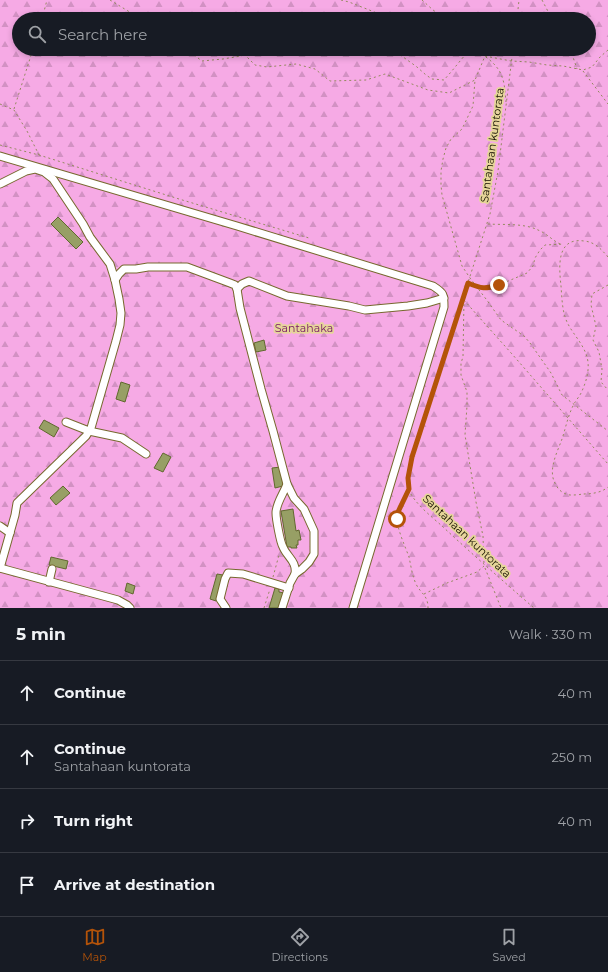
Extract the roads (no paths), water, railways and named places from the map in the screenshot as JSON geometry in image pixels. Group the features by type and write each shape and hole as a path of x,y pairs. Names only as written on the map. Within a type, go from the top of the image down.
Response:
{"lane":[{"path":"0,156 433,286 442,292 444,307 353,608"},
{"path":"0,184 26,171 34,169 44,172 53,179 90,237 110,264 115,280 121,313 120,325 91,428 86,436 17,503 0,568 118,600 127,606"},
{"path":"107,261 124,270 148,267 187,267 235,285 287,484 294,498 304,509 314,532 314,554 309,562 295,574"},
{"path":"115,280 124,270"},
{"path":"237,289 242,284 249,281 287,296 365,310 408,306 444,298"},
{"path":"66,422 89,431 122,438 146,454"},
{"path":"282,608 296,568 293,561 282,546 276,513 287,484"},
{"path":"0,526 10,533"},
{"path":"49,582 52,569"},
{"path":"226,608 220,599 228,573 242,574 288,588"},
{"path":"126,595 127,606"}],"park label":[{"name":"Santahaka","path":"304,328"}]}
